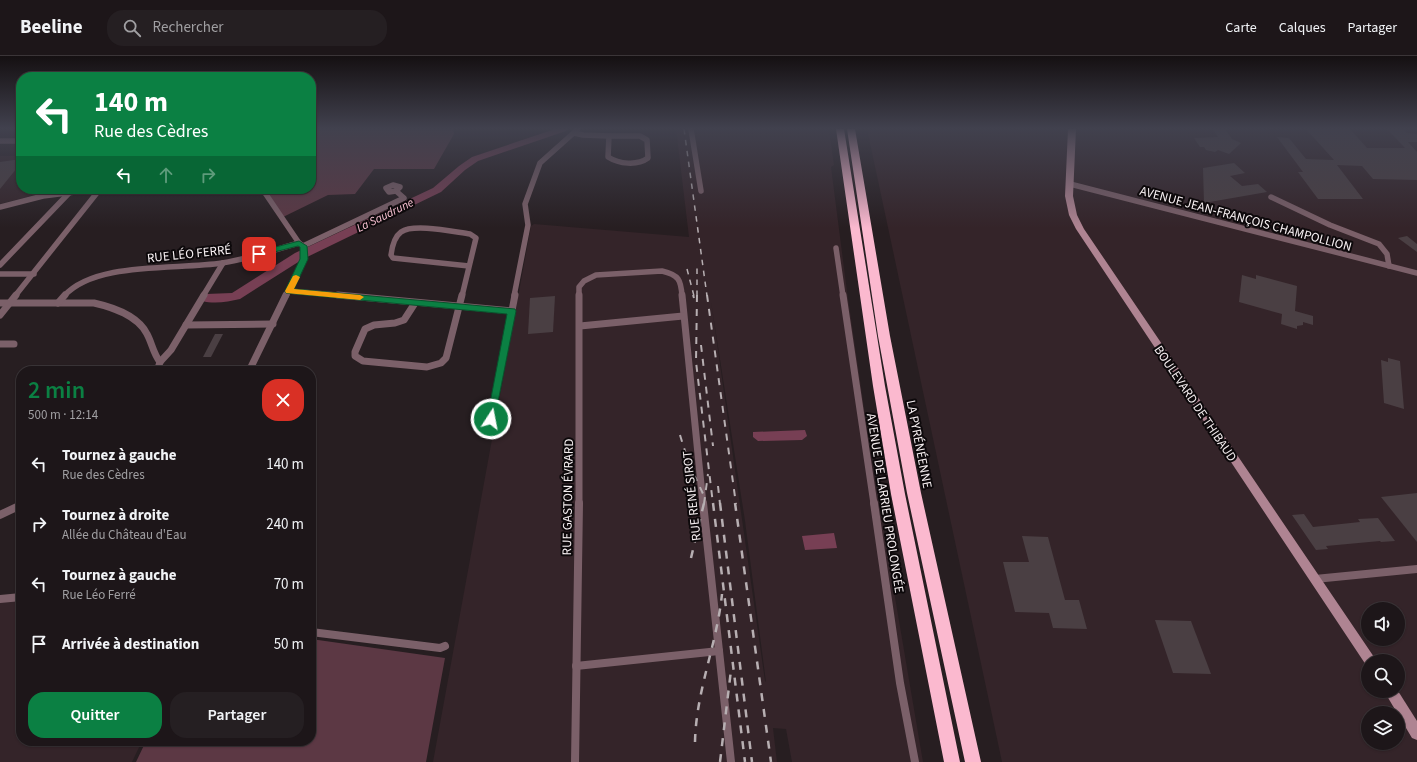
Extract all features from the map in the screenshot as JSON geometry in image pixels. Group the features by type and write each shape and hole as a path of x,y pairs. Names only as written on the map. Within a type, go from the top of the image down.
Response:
{"highway":[{"path":"845,162 879,386 898,494 952,762"},
{"name":"LA PYRÉNÉENNE","path":"856,162 882,321 912,478 973,762"}],"street":[{"path":"487,424 491,419 528,225 525,204 541,162"},
{"path":"632,162 643,162"},
{"path":"696,162 701,191"},
{"name":"BOULEVARD DE THIBAUD","path":"1071,162 1070,202 1073,215 1080,229 1365,654"},
{"name":"AVENUE JEAN-FRANÇOIS CHAMPOLLION","path":"1070,184 1417,273"},
{"name":"RUE LÉO FERRÉ","path":"58,303 63,296 79,284 103,274 116,271 223,262 303,249 404,198 396,191"},
{"path":"0,207 33,198 58,194"},
{"path":"0,265 68,194"},
{"path":"0,315 34,274 95,194"},
{"path":"252,366 289,291 303,249 266,194"},
{"path":"1271,197 1330,225 1379,244 1388,254 1389,266"},
{"path":"415,303 404,320 395,323 374,324 365,329 355,352 358,359 363,361 427,368 441,363 446,358 460,306 476,238 470,234 408,229 402,232 398,236 391,252 391,255 398,260 469,266"},
{"name":"AVENUE DE LARRIEU PROLONGÉE","path":"836,248 900,683 915,762"},
{"path":"159,366 160,362 171,350 223,262"},
{"name":"RUE RENÉ SIROT","path":"629,273 662,271 670,273 681,282 683,316 732,762"},
{"name":"RUE GASTON ÉVRARD","path":"575,762 579,500 579,287 584,281 596,276 629,273"},
{"path":"0,274 34,274"},
{"path":"289,291 512,311"},
{"path":"0,303 12,301 94,303 106,306 138,323 146,330 154,356 160,362"},
{"path":"580,326 683,316"},
{"path":"186,325 273,324"},
{"path":"0,344 14,344"},
{"path":"0,515 16,508"},
{"path":"1315,579 1417,569"},
{"path":"0,599 16,597"},
{"path":"316,633 440,648 445,646"},
{"path":"576,666 720,651"},
{"path":"1394,698 1417,733"}],"shaded area":[{"path":"0,162 16,162 16,194 39,194 0,204"},
{"path":"316,162 438,162 434,169 374,169 355,194 328,195 281,218 266,194 316,194"},
{"path":"680,162 834,162 834,165 831,167 871,456 923,762 792,762 786,729 773,728 777,762 433,762 531,226 534,224 689,237","holes":["711,301 745,521 766,682 765,681"]},
{"path":"874,162 1417,162 1417,762 1002,762"},
{"path":"805,430 807,436 802,440 758,441 753,437 753,432"},
{"path":"834,533 837,548 805,550 802,536"},
{"path":"16,597 16,746 140,746 132,762 0,762 0,599"},
{"path":"316,640 445,658 426,762 136,762 144,746 316,746"}],"building":[{"path":"0,162 16,162 16,169 0,189"},
{"path":"1296,162 1417,162 1417,180 1373,179 1362,166 1337,165 1363,199 1318,199 1298,172 1303,172"},
{"path":"1234,163 1245,173 1230,176 1242,186 1258,184 1267,192 1204,203 1203,168"},
{"path":"1407,236 1417,244 1417,252 1398,238"},
{"path":"1242,275 1256,279 1256,275 1297,286 1295,311 1313,316 1313,325 1303,322 1303,325 1297,326 1297,329 1281,324 1282,314 1239,302"},
{"path":"555,296 553,332 528,334 530,298"},
{"path":"215,334 223,334 211,357 203,357"},
{"path":"1388,358 1400,361 1404,409 1384,403 1381,360 1388,362"},
{"path":"1417,493 1417,542 1381,497"},
{"path":"1304,514 1313,527 1360,522 1358,519 1378,518 1395,541 1326,546 1328,549 1316,550 1292,515"},
{"path":"1022,536 1048,537 1065,600 1079,600 1087,629 1053,628 1049,613 1015,612 1003,562 1029,562"},
{"path":"1155,620 1191,621 1211,674 1173,673"}],"waterway":[{"name":"La Saudrune","path":"206,298 229,298 236,296 299,256 437,190 471,162"}],"railway":[{"path":"689,162 707,296"},
{"path":"697,263 697,295"},
{"path":"687,269 694,296"},
{"path":"697,295 696,362 713,504"},
{"path":"707,295 736,504"},
{"path":"701,345 713,446"},
{"path":"680,435 689,464 705,498"},
{"path":"705,498 708,474"},
{"path":"718,486 720,504"},
{"path":"704,504 705,498"},
{"path":"691,558 704,503"},
{"path":"713,503 745,762"},
{"path":"720,503 752,762"},
{"path":"735,503 771,762"},
{"path":"695,742 699,704 716,631 722,594"},
{"path":"720,762 731,670"}],"slow traffic":[{"path":"296,277 289,291 360,297"}],"route":[{"path":"259,254 299,243 303,246 304,259 289,291 512,311 491,419"}]}
